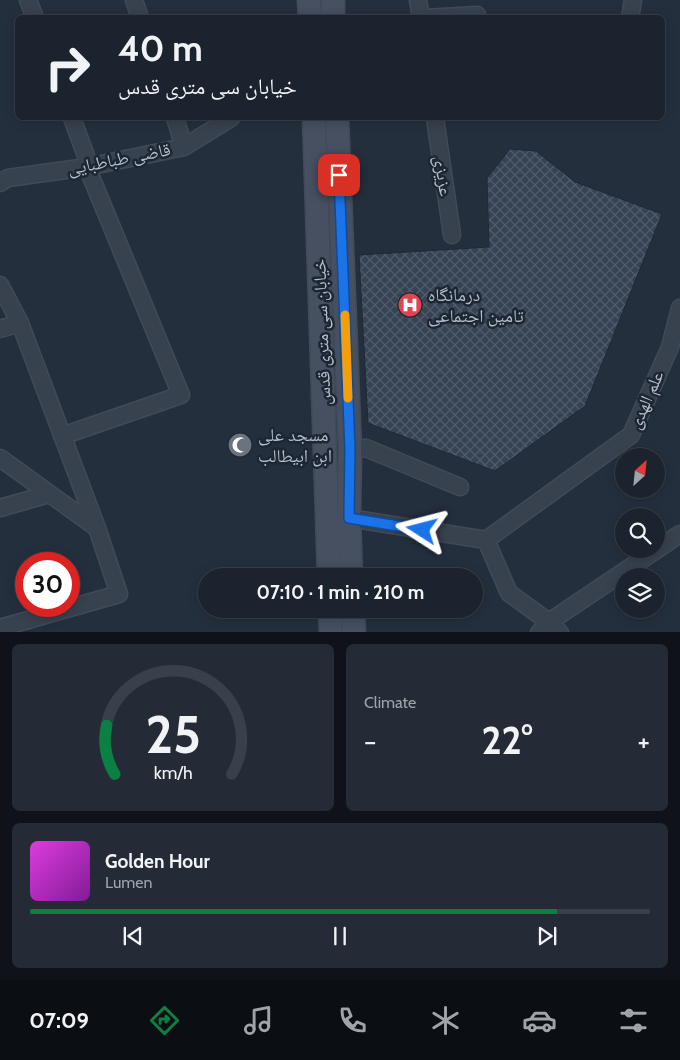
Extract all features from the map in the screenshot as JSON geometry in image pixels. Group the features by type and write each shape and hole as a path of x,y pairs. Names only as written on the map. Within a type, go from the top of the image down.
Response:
{"main road":[{"path":"309,0 310,15"},
{"path":"332,0 333,15"},
{"name":"خیابان سی متری قدس","path":"314,120 329,568"},
{"name":"خیابان سی متری قدس","path":"337,120 350,449 351,568"},
{"path":"324,387 348,388"},
{"path":"330,618 331,632"},
{"path":"353,618 354,632"}],"street":[{"path":"28,0 34,15"},
{"path":"134,0 139,15"},
{"path":"418,0 420,15"},
{"path":"630,15 633,0"},
{"path":"62,436 181,395 87,166 86,156 73,120"},
{"path":"176,120 184,147"},
{"name":"قاضی طباطبایی","path":"0,183 8,178 87,166 184,147 228,120"},
{"name":"عزیزی","path":"435,120 452,235"},
{"path":"0,285 20,323 97,528 119,594 0,628"},
{"name":"علم الهدی","path":"486,540 631,435 675,348 680,308"},
{"path":"0,329 20,323"},
{"path":"350,449 366,448 460,487"},
{"path":"0,458 97,528"},
{"path":"0,508 49,494"},
{"path":"349,518 486,540 509,592 549,629 680,534"}],"building":[{"path":"510,149 536,151 575,182 662,214 585,406 495,471 368,423 359,255 489,247 487,178"}],"slow traffic":[{"path":"345,315 348,398"}],"place":[{"name":"درمانگاه تامین اجتماعی","path":"410,305"},
{"name":"مسجد علی ابن ابیطالب","path":"240,445"}],"route":[{"path":"339,175 350,449 349,518 422,530"}]}
